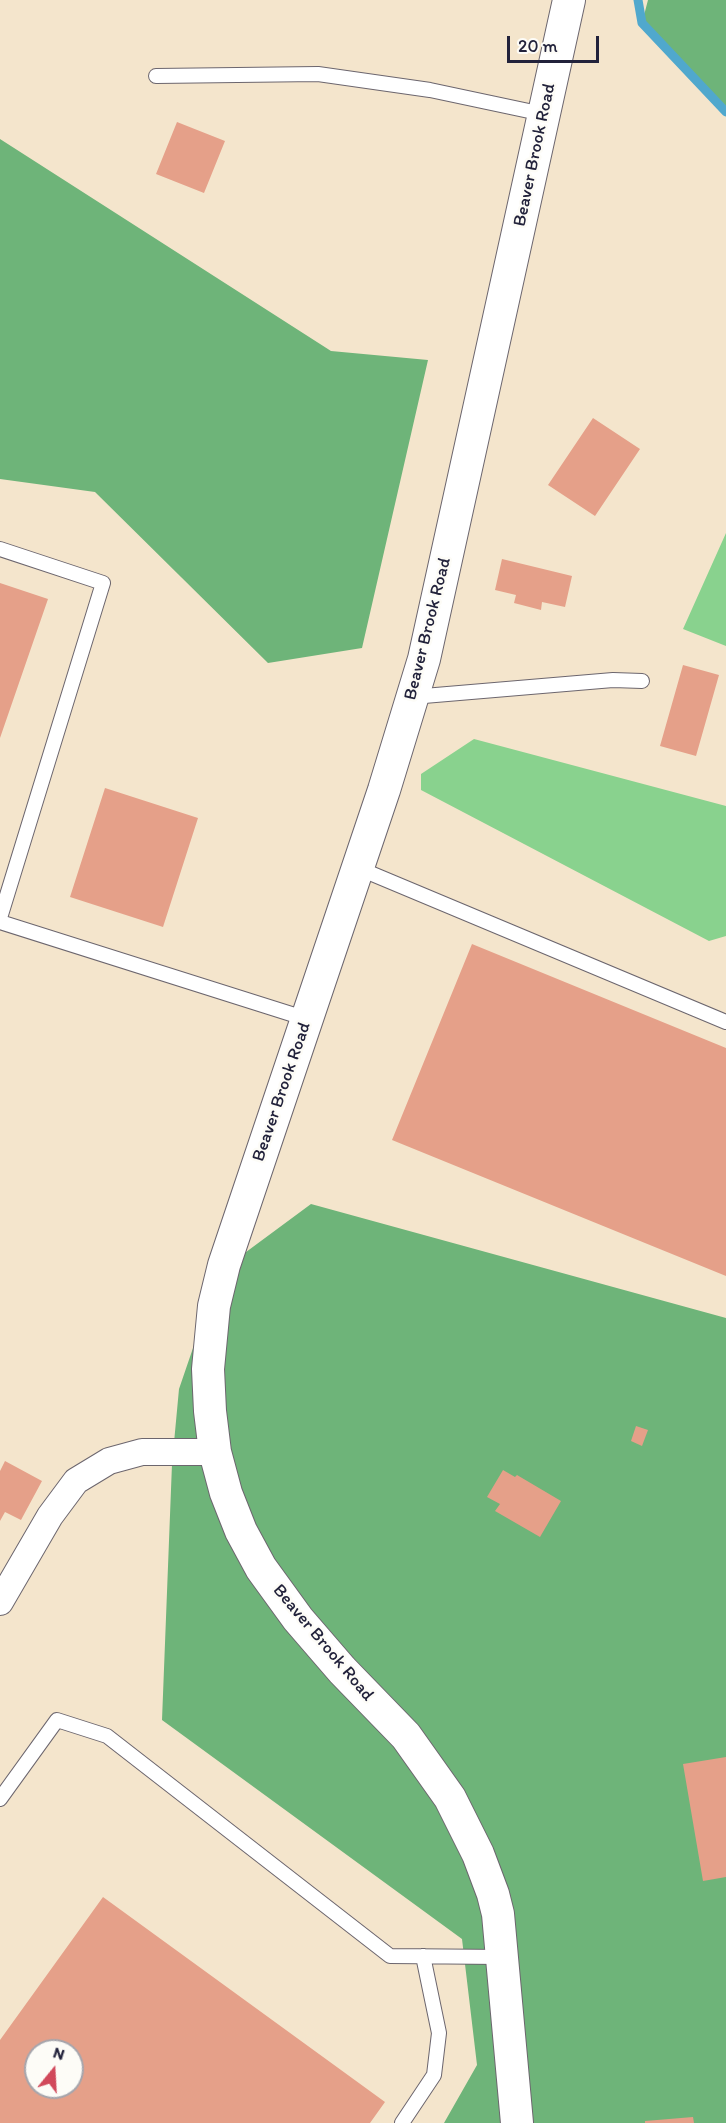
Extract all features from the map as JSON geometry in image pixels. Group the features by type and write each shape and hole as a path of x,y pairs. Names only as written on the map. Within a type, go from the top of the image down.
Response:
{"street":[{"name":"Beaver Brook Road","path":"517,2123 498,1914 478,1854 450,1798 406,1736 342,1670 298,1619 261,1568 241,1531 226,1493 215,1452 208,1369 214,1306 224,1265 358,868 429,636 569,0"},
{"path":"0,1602 50,1516 76,1482 109,1461 142,1452 215,1452"}],"lane":[{"path":"156,76 318,74 430,90 543,114"},
{"path":"0,549 103,583 0,920 307,1019"},
{"path":"412,697 613,680 642,681"},
{"path":"358,868 726,1022"},
{"path":"0,1799 57,1720 107,1736 390,1956 502,1957"},
{"path":"402,2123 434,2075 439,2032 423,1956"}],"green space":[{"path":"648,0 726,0 726,108 642,23"},
{"path":"0,139 331,351 428,360 362,648 268,663 95,492 0,479"},
{"path":"726,533 726,646 683,629"},
{"path":"474,739 726,806 726,936 709,941 421,790 421,774"},
{"path":"311,1204 726,1318 726,2123 444,2123 477,2065 462,1939 162,1720 172,1464 179,1389 219,1272"}],"building":[{"path":"177,122 225,141 204,193 156,174"},
{"path":"593,418 640,449 595,516 548,485"},
{"path":"502,559 572,576 565,607 542,602 541,610 514,603 516,595 495,590"},
{"path":"0,583 48,599 0,738"},
{"path":"683,665 719,675 696,756 660,746"},
{"path":"105,788 198,818 163,927 70,897"},
{"path":"472,944 726,1048 726,1276 392,1140"},
{"path":"636,1426 648,1430 642,1446 631,1441"},
{"path":"5,1461 42,1481 21,1520 5,1512 0,1521 0,1471"},
{"path":"503,1470 515,1477 517,1475 561,1501 540,1537 495,1511 500,1504 487,1497"},
{"path":"726,1757 726,1877 703,1881 683,1764"},
{"path":"103,1897 385,2102 370,2123 0,2123 0,2040"},
{"path":"693,2117 694,2123 645,2123 645,2121"}],"waterway":[{"path":"638,0 642,23 726,112"}]}
